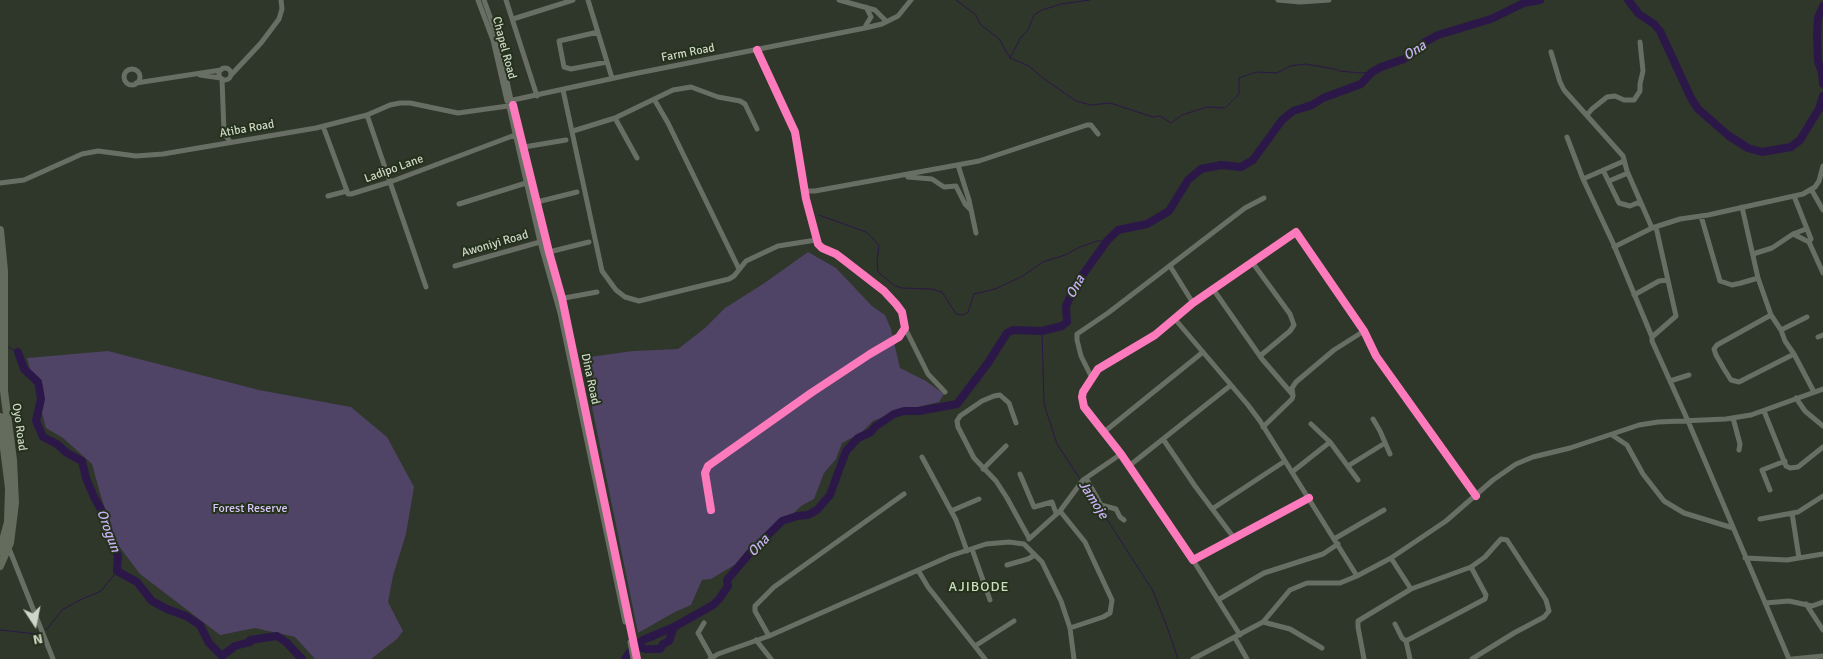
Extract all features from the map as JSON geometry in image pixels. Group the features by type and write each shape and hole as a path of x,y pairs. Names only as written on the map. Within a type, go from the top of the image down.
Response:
{"highway":[{"name":"Oyo Road","path":"0,230 1,256 4,271 4,392 15,489 14,516 3,548"},
{"name":"Oyo Road","path":"0,417 9,488 8,522 0,566"}],"street":[{"path":"221,96 231,77 279,19 282,9 281,0"},
{"name":"Chapel Road","path":"478,0 493,40 510,103"},
{"name":"Chapel Road","path":"484,0 498,39 510,103"},
{"path":"506,0 536,96"},
{"path":"513,20 573,0"},
{"path":"588,0 612,78"},
{"path":"839,0 866,7 879,13 885,20"},
{"path":"903,10 911,0"},
{"path":"1278,0 1300,2 1329,0"},
{"path":"866,7 871,17 866,25"},
{"name":"Farm Road","path":"510,103 524,98 612,78 865,28 890,21 903,10"},
{"name":"Farm Road","path":"856,29 885,20 903,10"},
{"path":"598,32 559,41 564,66 571,69 607,62"},
{"path":"1587,115 1607,97 1615,96 1624,100 1634,100 1640,91 1643,71 1640,42"},
{"path":"757,50 794,132 816,240 822,248 836,254 884,291 896,304 902,312 905,328 928,374 945,392"},
{"path":"1551,52 1564,90 1620,152 1642,205 1654,228 1676,316 1652,337"},
{"path":"136,83 197,74 241,64"},
{"path":"224,69 230,70 231,77"},
{"path":"224,69 219,75 221,79 224,132 230,142"},
{"path":"197,74 227,80 231,77"},
{"path":"573,131 614,118 673,90 691,87 718,97 740,101 744,104 756,129"},
{"path":"562,90 573,131 602,271 616,290 625,297 639,301 729,279 746,260 778,246 816,240"},
{"path":"654,99 668,123 739,269"},
{"name":"Atiba Road","path":"0,183 24,180 82,154 98,151 149,156 322,126 367,115 390,105 400,103 410,103 458,113 477,112 510,103"},
{"name":"Dina Road","path":"510,103 515,135 540,242 559,299"},
{"name":"Dina Road","path":"510,103 524,147 549,252 631,639 637,659"},
{"path":"367,115 426,287"},
{"path":"614,118 636,158"},
{"path":"805,191 815,191 901,176 988,158 1088,124 1098,134"},
{"path":"322,126 347,191 328,196"},
{"path":"219,144 224,132"},
{"name":"Ladipo Lane","path":"347,191 348,194 351,194 390,182 515,135"},
{"path":"1567,137 1583,179 1652,337 1652,341 1790,659 1823,656"},
{"path":"524,147 566,140"},
{"path":"1583,179 1624,161"},
{"path":"958,165 976,234"},
{"path":"1614,247 1654,228 1680,220 1803,194 1818,181 1823,166"},
{"path":"1603,170 1619,203 1630,206 1638,203 1642,205"},
{"path":"1609,181 1628,173"},
{"path":"901,176 932,179 944,187 956,186 965,204 971,210"},
{"path":"459,204 526,183"},
{"path":"1811,189 1823,210"},
{"path":"537,202 577,192"},
{"path":"1794,196 1811,239 1809,242 1823,273"},
{"path":"1092,378 1081,356 1077,334 1108,313 1245,208 1264,198"},
{"path":"1742,207 1758,278 1771,315 1782,330 1785,341 1814,392"},
{"path":"1701,216 1720,281 1732,285 1758,278"},
{"path":"1753,254 1772,248 1793,234 1806,229"},
{"path":"1240,635 1193,560 1121,454 1083,403 1083,392 1098,369 1148,340 1193,303 1294,232 1297,232 1334,290 1364,331 1376,356 1476,496"},
{"path":"1793,234 1809,242"},
{"name":"Awoniyi Road","path":"455,266 540,242"},
{"path":"549,252 589,242"},
{"path":"1252,262 1290,314 1294,325 1290,331 1260,356"},
{"path":"1170,266 1193,303"},
{"path":"1634,295 1659,280 1668,280"},
{"path":"1214,289 1260,356 1293,396"},
{"path":"559,299 597,292"},
{"path":"1771,315 1717,345 1714,349 1724,369 1731,380 1739,382 1794,354"},
{"path":"1782,330 1807,317"},
{"path":"1174,318 1264,427 1357,576"},
{"path":"711,510 705,473 708,466 811,393 899,337 905,328"},
{"path":"1264,427 1293,396 1292,388 1296,382 1334,350 1364,331"},
{"path":"1104,432 1203,352"},
{"path":"1670,381 1689,375"},
{"path":"1129,466 1231,385"},
{"path":"1193,659 1263,622 1290,590 1307,583 1340,583 1391,558 1446,521 1493,480 1516,464 1533,457 1639,426 1658,422 1734,418 1764,411 1823,388"},
{"path":"1016,423 1009,404 1000,395 988,398 960,416 958,421 960,434 974,458 996,481 1029,538"},
{"path":"1796,398 1805,411 1823,426"},
{"path":"1764,411 1786,466 1794,469 1823,447"},
{"path":"1734,418 1740,444 1739,450"},
{"path":"1372,419 1390,454"},
{"path":"1311,424 1330,442 1358,480"},
{"path":"1612,435 1627,445 1643,474 1664,501 1684,513 1733,528"},
{"path":"1164,439 1234,538"},
{"path":"1292,472 1330,442"},
{"path":"1348,466 1385,443"},
{"path":"983,469 1006,446"},
{"path":"1024,544 1058,512 1086,478 1121,454"},
{"path":"922,457 956,520 990,600"},
{"path":"1212,509 1285,461"},
{"path":"1770,490 1762,470 1784,461"},
{"path":"1020,474 1034,507 1052,502 1058,512 1085,542 1112,600 1110,612 1103,617 1070,628"},
{"path":"1086,478 1102,505 1116,509 1124,520"},
{"path":"769,636 755,611 755,606 774,587 904,494"},
{"path":"1760,518 1792,513 1805,508 1823,496"},
{"path":"1193,560 1309,498"},
{"path":"951,511 979,499"},
{"path":"1334,538 1384,510"},
{"path":"1792,513 1800,558"},
{"path":"1364,659 1358,621 1411,588 1471,566 1484,557 1501,539 1507,540 1546,600 1549,609 1548,613 1472,659"},
{"path":"704,622 698,632 711,658 769,636 950,556 986,544 1009,542 1024,544 1042,562 1054,586 1070,628 1074,659"},
{"path":"1218,600 1264,573 1310,559 1338,544"},
{"path":"3,548 53,659"},
{"path":"1007,565 1028,559 1035,554"},
{"path":"1745,558 1787,560 1823,554"},
{"path":"1391,558 1411,588"},
{"path":"1406,641 1485,598 1486,595 1471,566"},
{"path":"918,570 928,587 985,659"},
{"path":"1765,603 1789,601 1806,604 1811,608 1823,630"},
{"path":"1811,608 1823,602"},
{"path":"975,646 1014,621"},
{"path":"1263,622 1290,629 1322,648"},
{"path":"1396,624 1402,638 1406,641 1410,659"},
{"path":"1234,638 1247,659"},
{"name":"Dina Road","path":"631,639 633,659"},
{"path":"756,640 771,659"}],"green space":[{"path":"808,252 836,268 872,306 885,315 891,329 900,368 926,381 944,394 939,402 900,411 873,421 861,433 842,443 836,459 824,473 814,499 801,506 788,519 767,532 746,551 736,564 711,579 702,580 691,605 638,633 582,358 633,351 678,349 705,328 725,308"},
{"name":"Forest Reserve","path":"108,351 259,390 351,407 387,437 414,487 406,534 393,576 388,602 403,631 397,639 371,659 315,659 295,637 255,628 220,635 140,574 115,541 92,464 63,438 46,428 27,358"}],"waterway":[{"path":"956,0 976,15 980,24 999,39 1010,58 1029,66 1076,101 1091,105 1110,103 1153,117 1160,116 1171,123 1182,115 1207,107 1225,108 1239,94 1239,78 1256,72 1277,73 1290,66 1305,64 1339,71 1372,72"},
{"path":"1010,58 1021,37 1028,30 1034,15 1042,10 1061,4 1090,0"},
{"name":"Ona","path":"625,659 643,640 674,627 713,605 728,586 727,580 750,553 782,521 808,515 817,510 830,495 846,451 858,438 871,432 876,426 894,414 957,404 988,363 1007,333 1013,330 1042,331 1062,326 1067,322 1066,306 1076,284 1107,241 1118,230 1147,224 1169,211 1188,180 1201,169 1221,165 1241,167 1253,160 1282,120 1293,111 1361,84 1372,72 1404,59 1425,42 1438,35 1491,19 1524,3 1540,0"},
{"name":"Ona","path":"1628,0 1639,14 1654,24 1660,31 1698,109 1729,136 1748,148 1762,152 1791,147 1800,140 1819,109 1823,96"},
{"name":"Ona","path":"1823,6 1818,18 1817,35 1818,61 1823,84"},
{"path":"819,215 866,232 873,238 879,246 878,272 895,286 931,289 942,292 956,314 963,315 968,312 974,294 995,289 1021,277 1043,262 1065,255 1080,247 1097,241 1107,241"},
{"name":"Jamoje","path":"1042,331 1044,404 1057,444 1080,479"},
{"path":"8,347 18,352"},
{"name":"Orogun","path":"18,352 24,369 38,382 41,399 36,421 43,437 82,461 86,478 104,515 118,556 117,571 137,582 152,601 186,616 200,625 209,643 222,656 235,646 250,642 250,640 277,636 286,642 302,659"},
{"name":"Jamoje","path":"1083,482 1153,591 1178,659"},
{"path":"45,630 62,610 101,591 117,571"},
{"name":"Ona","path":"637,646 645,649 660,649 663,644 669,641 674,627"},
{"path":"0,630 36,634 41,631"}],"cycle path":[{"path":"711,510 705,473 708,466 811,393 899,337 905,328 902,312 884,291 836,254 822,248 818,244 806,199 795,132 757,50"},
{"path":"513,105 562,298 637,659"},
{"path":"1309,498 1193,560 1121,454 1084,407 1082,397 1083,392 1098,369 1155,335 1193,303 1296,232 1364,331 1376,356 1476,496"}],"district":[{"name":"AJIBODE","path":"979,587"}]}
